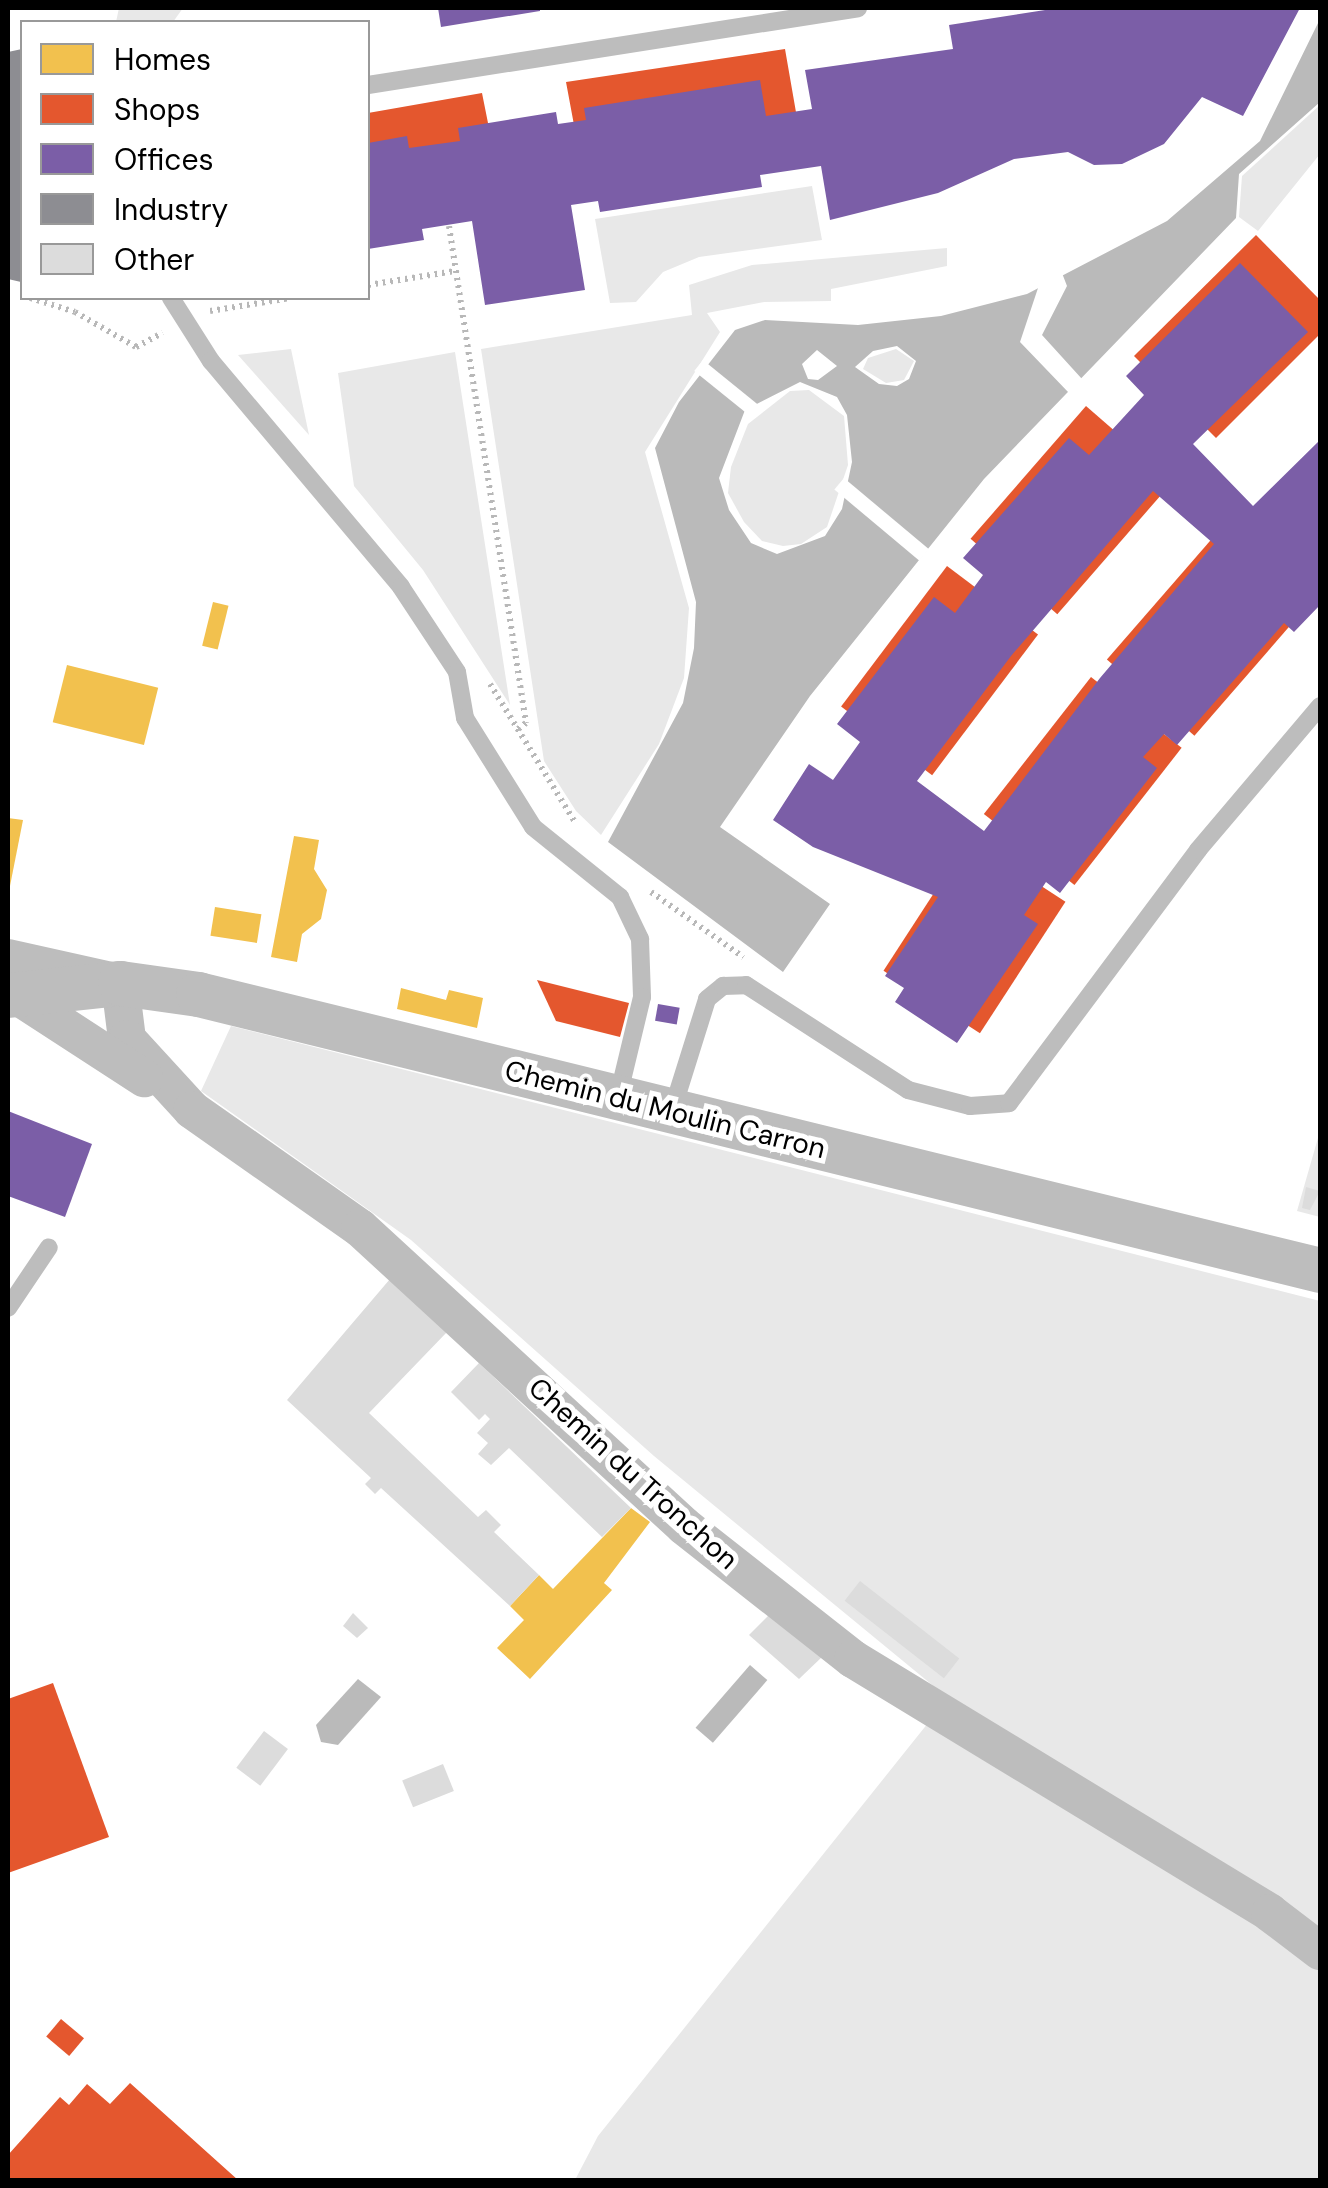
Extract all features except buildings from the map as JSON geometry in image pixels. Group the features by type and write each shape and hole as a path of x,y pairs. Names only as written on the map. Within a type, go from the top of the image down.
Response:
{"street":[{"path":"10,983 120,983"},
{"path":"10,983 192,1110"},
{"name":"Chemin du Moulin Carron","path":"120,983 198,994 1320,1270"},
{"name":"Chemin du Tronchon","path":"120,983 128,1040 192,1110 360,1228 684,1526 853,1659 1270,1913 1320,1951"}],"lane":[{"path":"370,85 858,8"},
{"path":"172,300 211,362 402,588 457,672 465,718 533,827 620,897 640,939 642,997 618,1098"},
{"path":"672,1112 707,999 724,986 746,985 908,1090 970,1106 1009,1103 1198,850 1320,706"},
{"path":"8,1308 50,1247"}],"path":[{"path":"449,226 526,724 518,729"},
{"path":"370,285 455,270"},
{"path":"36,300 74,312 136,346 172,327"},
{"path":"198,300 201,312 211,324"},
{"path":"201,312 277,300"},
{"path":"478,666 585,832"},
{"path":"635,880 757,967"}],"shaded area":[{"path":"119,8 183,8 174,20 116,20"},
{"path":"1320,19 1320,102 1239,174 1236,218 984,479 810,696 720,827 830,904 783,972 608,842 683,703 694,648 696,602 655,448 679,402 735,330 765,320 858,325 941,316 1027,294 1167,221 1260,141","holes":["897,346 916,361 909,379 897,386 879,384 855,367 873,351","817,350 837,366 818,380 808,379 802,364","800,382 837,397 847,415 852,462 842,509 825,536 777,554 751,543 729,510 719,478 745,410"]},
{"path":"1320,105 1320,154 1258,231 1239,217 1242,176"},
{"path":"812,186 822,240 699,257 663,272 636,302 610,303 595,219"},
{"path":"947,248 947,266 831,289 831,301 764,302 707,313 720,332 645,452 689,608 684,678 659,744 601,835 576,811 544,761 481,349 692,315 689,285 752,265"},
{"path":"291,349 309,435 238,355"},
{"path":"896,349 914,361 904,380 886,383 863,369 868,358"},
{"path":"455,352 510,705 423,570 354,486 338,373"},
{"path":"809,390 844,416 848,465 827,527 801,544 783,546 762,541 744,522 728,493 731,467 748,424 790,391"},
{"path":"231,1026 1320,1301 1320,2180 575,2180 598,2136 948,1698 654,1456 411,1240 201,1091"},
{"path":"1320,1131 1320,1217 1297,1211"},
{"path":"750,1665 767,1680 713,1743 696,1728"},
{"path":"358,1679 381,1697 338,1745 321,1742 316,1725"}],"pier":[{"path":"1062,273 1067,286 1042,335 1082,379 1069,393 1020,342 1040,282"},
{"path":"703,360 760,406 751,417 694,371"},
{"path":"844,478 929,549 919,561 834,489"}]}
